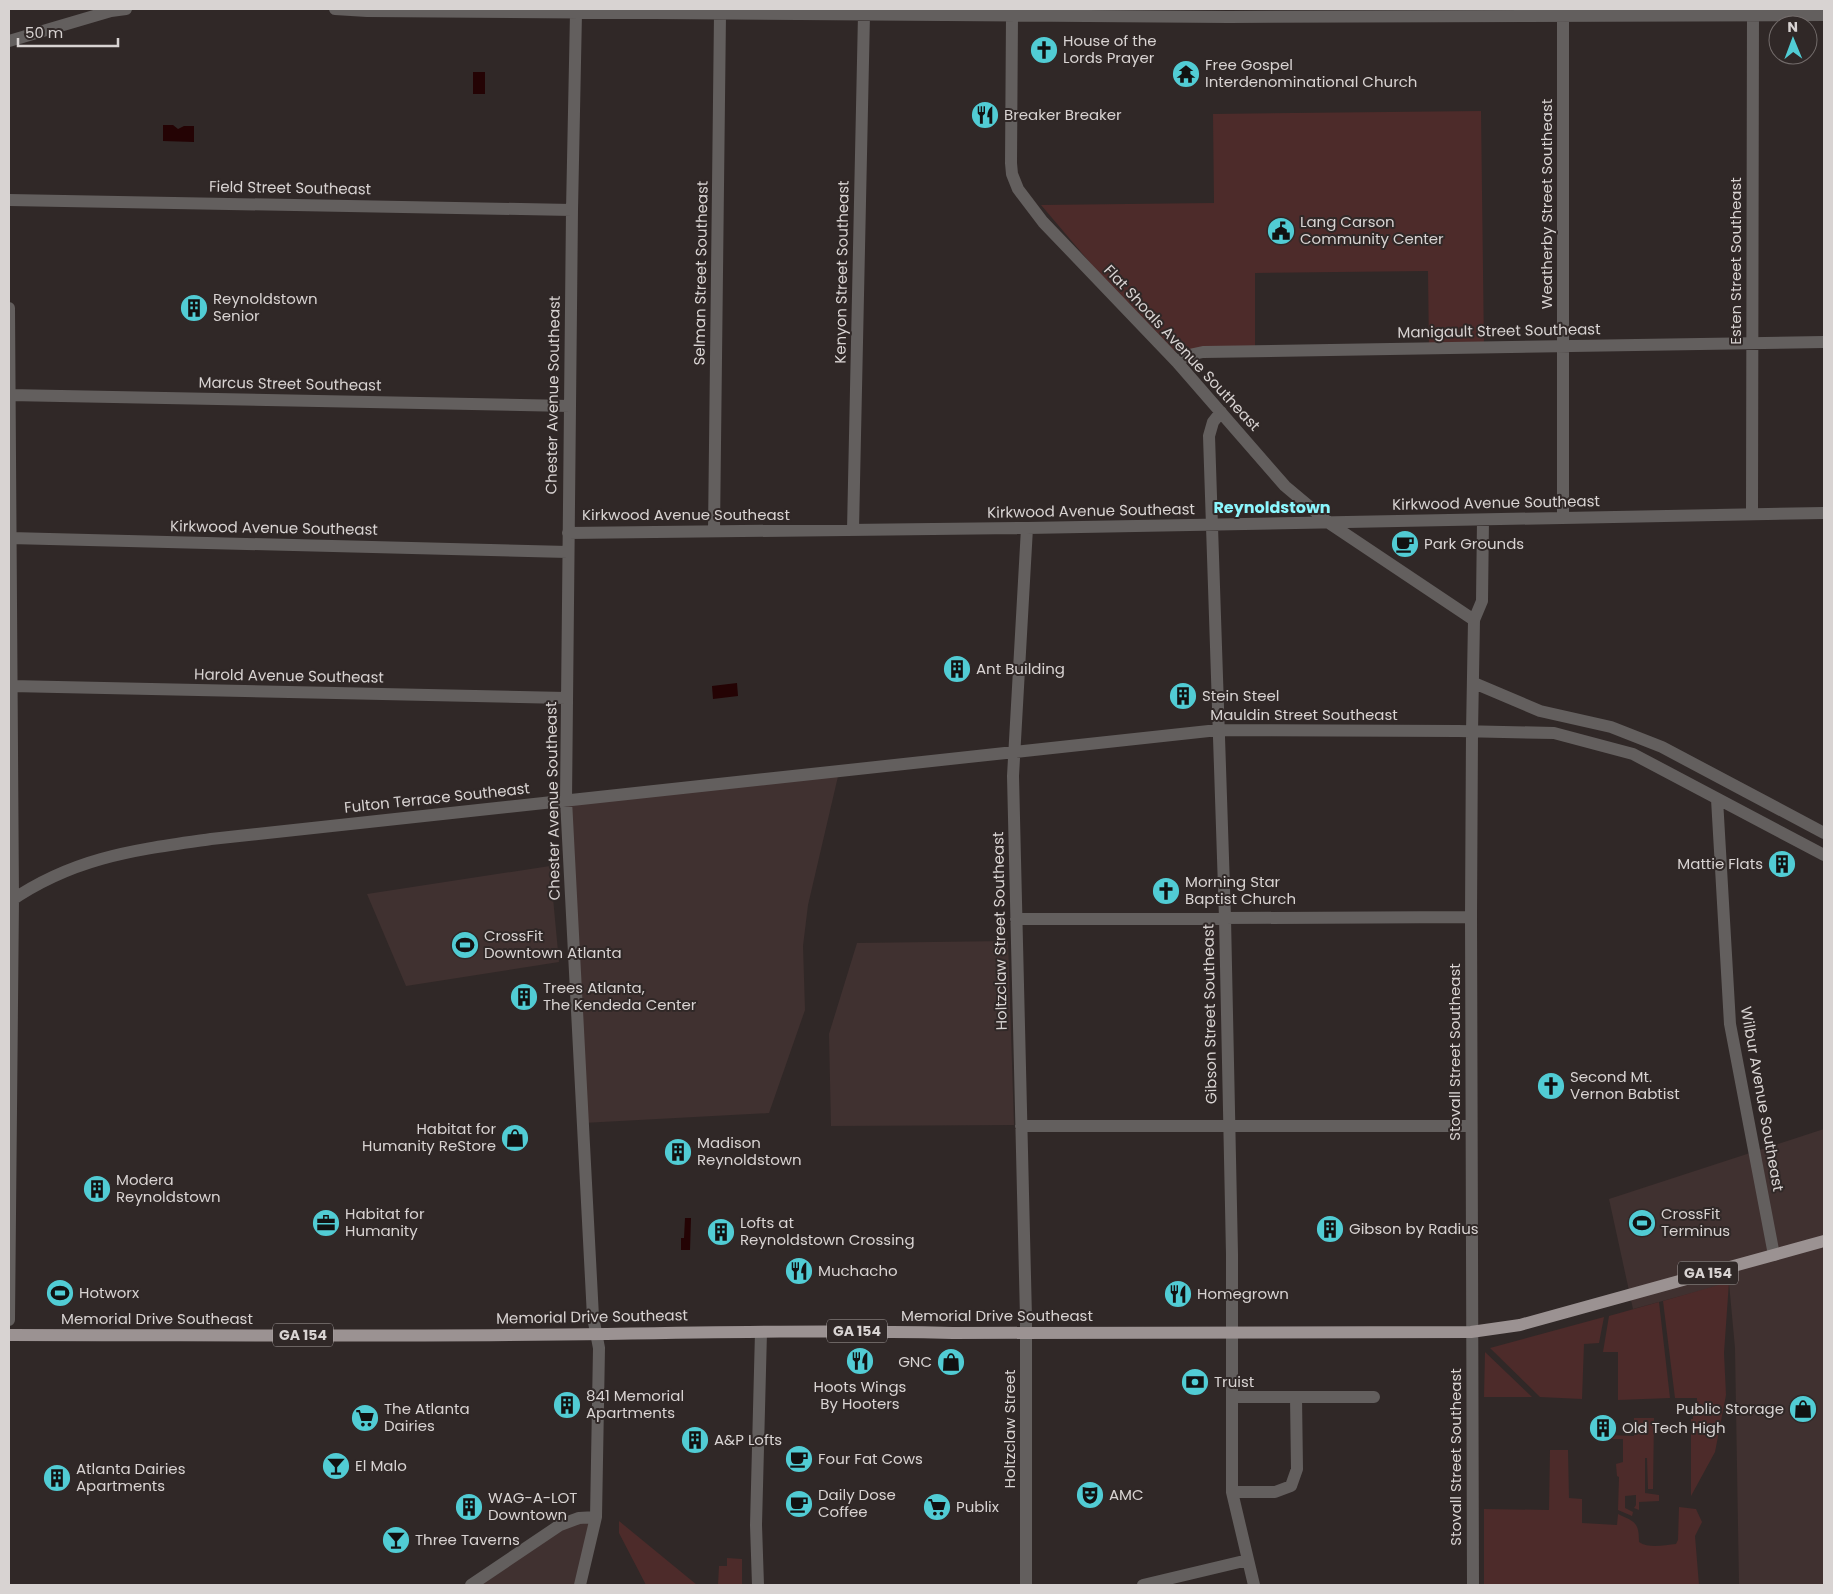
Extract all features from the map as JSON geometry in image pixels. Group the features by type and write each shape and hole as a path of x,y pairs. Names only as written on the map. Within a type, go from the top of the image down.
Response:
{"main road":[{"name":"Memorial Drive Southeast","path":"9,1336 879,1331 953,1333 1471,1332 1520,1325 1824,1241"}],"street":[{"path":"9,41 111,11 126,9"},
{"path":"335,9 576,13 1219,17 1563,12 1753,12 1824,15"},
{"name":"Weatherby Street Southeast","path":"1563,12 1563,518"},
{"name":"Esten Street Southeast","path":"1752,514 1753,12"},
{"name":"Chester Avenue Southeast","path":"576,13 566,800 593,1320 599,1348 596,1517 580,1585"},
{"name":"Selman Street Southeast","path":"714,532 720,14"},
{"name":"Kenyon Street Southeast","path":"853,530 864,14"},
{"name":"Flat Shoals Avenue Southeast","path":"1012,15 1012,174 1018,189 1043,222 1177,362 1285,486 1329,523 1474,620"},
{"name":"Field Street Southeast","path":"9,200 572,210"},
{"path":"9,308 11,686 9,1320"},
{"name":"Manigault Street Southeast","path":"1177,362 1189,355 1203,352 1824,342"},
{"name":"Marcus Street Southeast","path":"9,395 570,406"},
{"name":"Gibson Street Southeast","path":"1221,412 1214,422 1210,436 1232,1254 1232,1492 1254,1585"},
{"name":"Kirkwood Avenue Southeast","path":"568,533 1027,528 1824,513"},
{"name":"Stovall Street Southeast","path":"1473,1585 1471,1332 1472,732 1474,620 1482,600 1483,520"},
{"name":"Holtzclaw Street Southeast","path":"1026,1333 1013,776 1027,528"},
{"name":"Kirkwood Avenue Southeast","path":"10,538 568,552"},
{"path":"1474,684 1540,711 1611,727 1662,747 1824,833"},
{"name":"Harold Avenue Southeast","path":"11,686 566,698"},
{"path":"1554,733 1611,727"},
{"name":"Mauldin Street Southeast","path":"879,766 1218,730 1554,733 1633,754 1717,799"},
{"name":"Fulton Terrace Southeast","path":"11,900 41,882 70,868 133,850 211,839 879,766"},
{"path":"1717,799 1824,855"},
{"name":"Wilbur Avenue Southeast","path":"1717,799 1730,1024 1774,1255"},
{"path":"1016,920 1471,917"},
{"path":"1021,1126 1471,1126"},
{"path":"758,1585 756,1525 762,1332"},
{"name":"Holtzclaw Street","path":"1026,1333 1026,1585"},
{"path":"1232,1398 1374,1398"},
{"path":"1232,1492 1275,1492 1291,1486 1297,1469 1296,1398"},
{"path":"471,1585 560,1525 579,1518 596,1517"},
{"path":"1143,1585 1248,1560"}],"shaded area":[{"path":"473,72 485,72 485,94 473,94"},
{"path":"1481,111 1484,350 1429,351 1428,271 1255,273 1255,351 1166,352 1041,205 1214,203 1213,114"},
{"path":"163,125 173,125 178,129 184,126 194,126 194,142 163,141"},
{"path":"737,683 738,696 713,699 712,686"},
{"path":"839,772 808,905 803,946 805,1010 769,1113 583,1123 567,801"},
{"path":"550,866 559,962 406,986 367,894"},
{"path":"1008,941 1014,1125 831,1126 829,1034 857,943"},
{"path":"1824,1129 1824,1585 1739,1585 1735,1348 1729,1283 1633,1309 1609,1199"},
{"path":"685,1218 691,1218 690,1250 681,1250"},
{"path":"1729,1282 1724,1353 1726,1395 1715,1452 1691,1496 1691,1419 1693,1419 1693,1412 1697,1412 1697,1398 1675,1398 1663,1301"},
{"path":"1659,1302 1670,1398 1618,1400 1618,1352 1603,1352 1609,1316"},
{"path":"1604,1317 1599,1343 1584,1344 1582,1399 1540,1397 1490,1348"},
{"path":"1485,1352 1532,1397 1484,1397"},
{"path":"1634,1418 1654,1418 1653,1489 1648,1489 1647,1458 1645,1458 1645,1493 1659,1495 1659,1501 1639,1502 1639,1510 1634,1508 1636,1505 1636,1495 1625,1496 1625,1508 1633,1512 1632,1516 1618,1510 1619,1477 1617,1476 1616,1464 1623,1462 1623,1439 1609,1439 1608,1435 1634,1436"},
{"path":"1550,1450 1568,1450 1569,1498 1582,1499 1582,1523 1617,1525 1618,1514 1637,1526 1639,1542 1657,1546 1676,1544 1678,1540 1679,1507 1696,1509 1702,1522 1695,1536 1699,1585 1484,1585 1484,1509 1549,1510"},
{"path":"596,1517 580,1585 475,1585 560,1525"},
{"path":"619,1521 697,1585 646,1585 619,1533"},
{"path":"727,1558 742,1559 742,1585 718,1585 719,1566 727,1566"}],"place":[{"name":"House of the Lords Prayer","path":"1044,50"},
{"name":"Free Gospel Interdenominational Church","path":"1186,74"},
{"name":"Breaker Breaker","path":"985,115"},
{"name":"Lang Carson Community Center","path":"1281,231"},
{"name":"Reynoldstown Senior","path":"194,308"},
{"name":"Park Grounds","path":"1405,544"},
{"name":"Ant Building","path":"957,669"},
{"name":"Stein Steel","path":"1183,696"},
{"name":"Mattie Flats","path":"1782,864"},
{"name":"Morning Star Baptist Church","path":"1166,891"},
{"name":"CrossFit Downtown Atlanta","path":"465,945"},
{"name":"Trees Atlanta, The Kendeda Center","path":"524,997"},
{"name":"Second Mt. Vernon Babtist","path":"1551,1086"},
{"name":"Habitat for Humanity ReStore","path":"515,1138"},
{"name":"Madison Reynoldstown","path":"678,1152"},
{"name":"Modera Reynoldstown","path":"97,1189"},
{"name":"Habitat for Humanity","path":"326,1223"},
{"name":"CrossFit Terminus","path":"1642,1223"},
{"name":"Gibson by Radius","path":"1330,1229"},
{"name":"Lofts at Reynoldstown Crossing","path":"721,1232"},
{"name":"Muchacho","path":"799,1271"},
{"name":"Hotworx","path":"60,1293"},
{"name":"Homegrown","path":"1178,1294"},
{"name":"Hoots Wings By Hooters","path":"860,1361"},
{"name":"GNC","path":"951,1362"},
{"name":"Truist","path":"1195,1382"},
{"name":"841 Memorial Apartments","path":"567,1405"},
{"name":"Public Storage","path":"1803,1409"},
{"name":"The Atlanta Dairies","path":"365,1418"},
{"name":"Old Tech High","path":"1603,1428"},
{"name":"A&P Lofts","path":"695,1440"},
{"name":"Four Fat Cows","path":"799,1459"},
{"name":"El Malo","path":"336,1466"},
{"name":"Atlanta Dairies Apartments","path":"57,1478"},
{"name":"AMC","path":"1090,1495"},
{"name":"Daily Dose Coffee","path":"799,1504"},
{"name":"WAG-A-LOT Downtown","path":"469,1507"},
{"name":"Publix","path":"937,1507"},
{"name":"Three Taverns","path":"396,1540"}],"district":[{"name":"Reynoldstown","path":"1272,507"}]}
